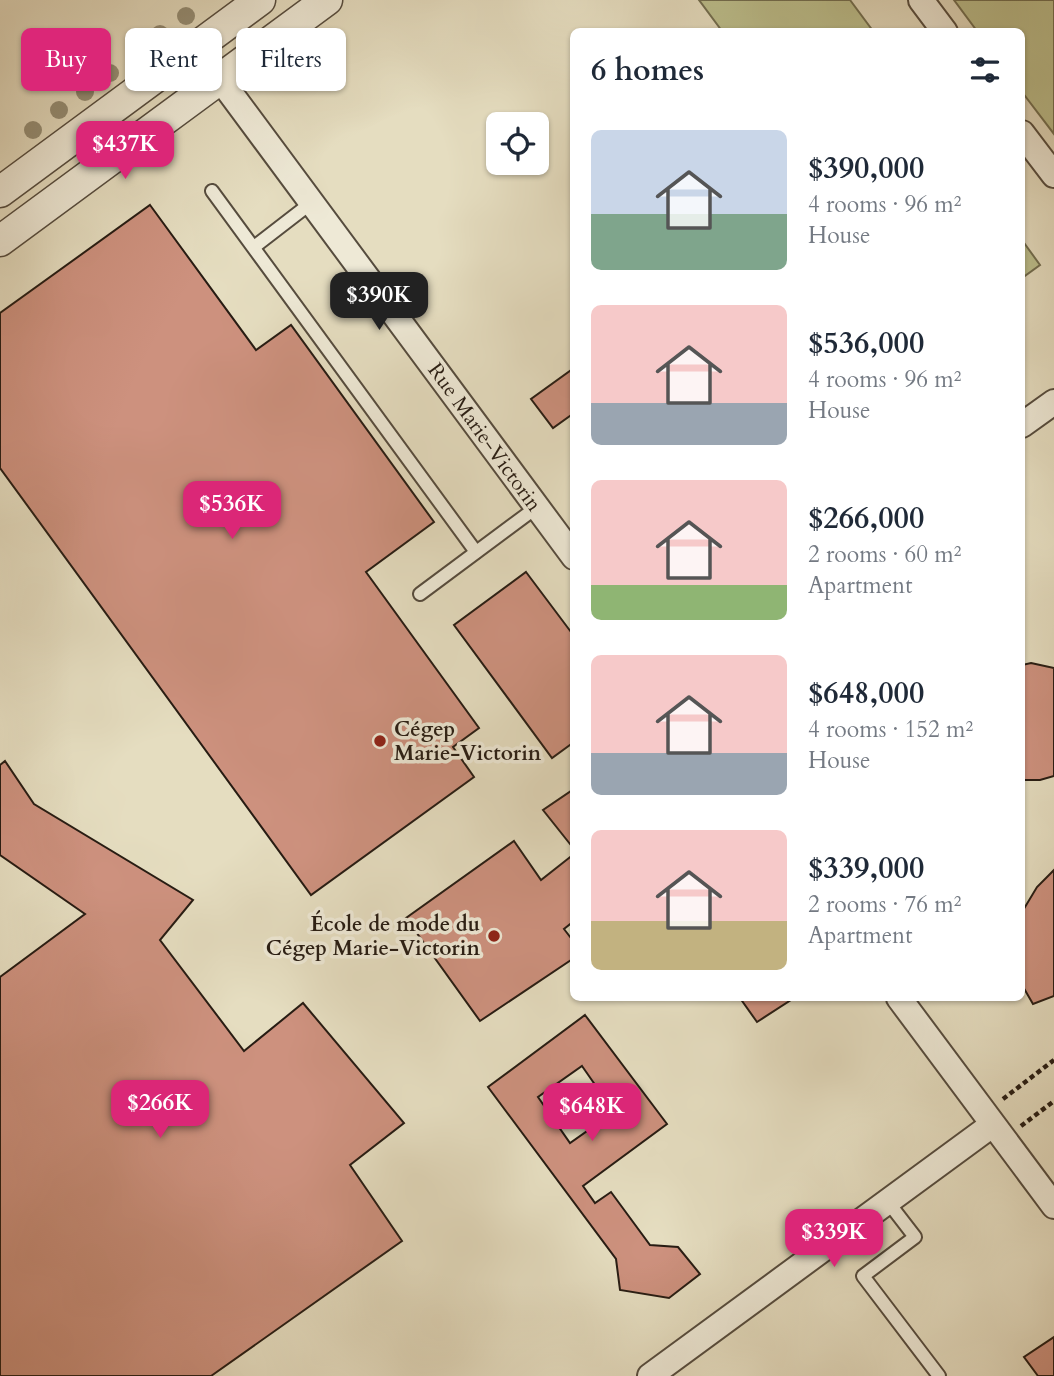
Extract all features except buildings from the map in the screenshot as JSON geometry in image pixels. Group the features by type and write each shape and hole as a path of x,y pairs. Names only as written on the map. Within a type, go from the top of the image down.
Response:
{"street":[{"path":"222,29 260,0"},
{"path":"222,78 327,0"},
{"path":"920,0 942,28"},
{"name":"Rue Marie-Victorin","path":"222,82 570,552"},
{"path":"0,192 138,91"},
{"path":"0,241 204,91"},
{"path":"1025,137 1054,175"},
{"path":"1025,423 1054,402"},
{"path":"901,1001 1054,1206"},
{"path":"650,1376 992,1125"}],"lane":[{"path":"212,191 476,552"},
{"path":"254,247 311,202"},
{"path":"420,594 537,507"},
{"path":"888,1202 915,1237 863,1276 939,1376"}],"path":[{"path":"1002,1099 1054,1060"},
{"path":"1021,1126 1054,1101"}],"green space":[{"path":"699,0 850,0 871,28 720,28"},
{"path":"954,0 1054,0 1054,134 1025,96 1025,28 975,28"},
{"path":"1025,244 1040,265 1025,276"}],"place":[{"name":"Cégep Marie-Victorin","path":"380,741"},
{"name":"École de mode du Cégep Marie-Victorin","path":"494,936"}]}
